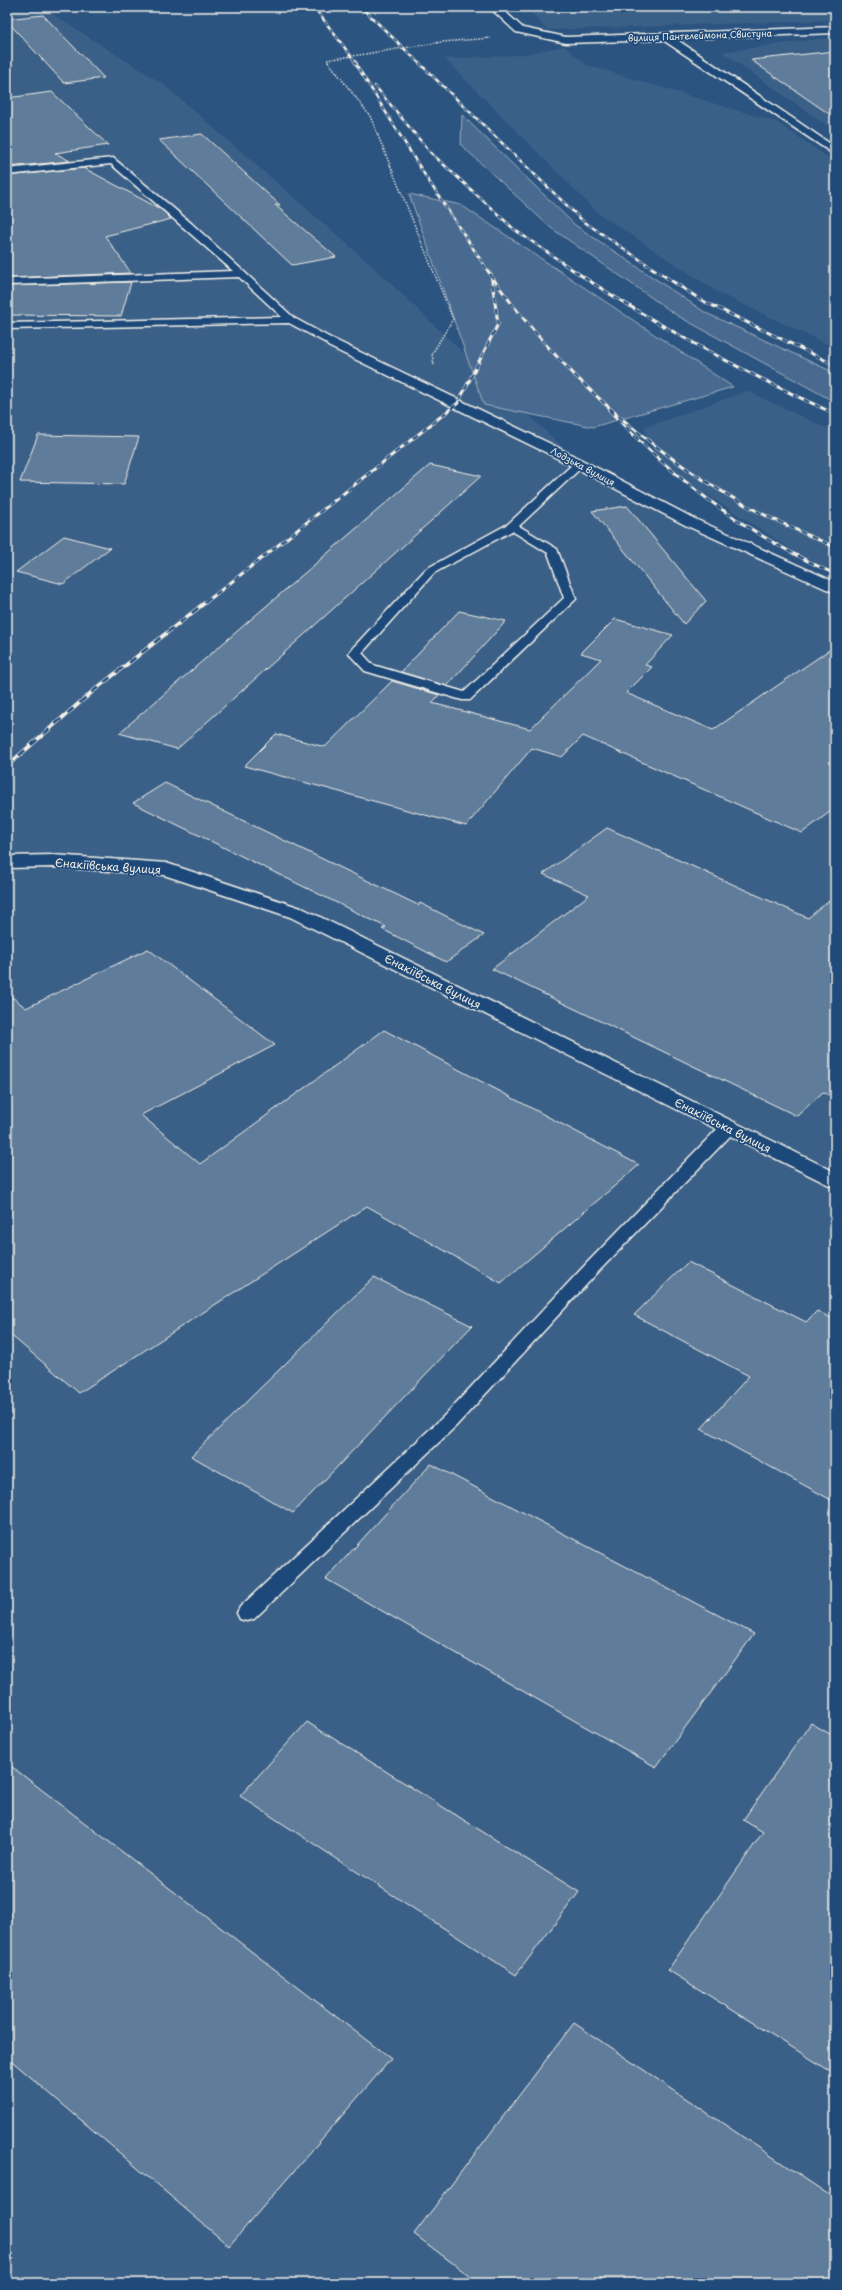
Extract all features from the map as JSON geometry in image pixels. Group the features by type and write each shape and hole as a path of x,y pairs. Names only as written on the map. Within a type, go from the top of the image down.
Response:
{"street":[{"name":"вулиця Пантелеймона Свистуна","path":"494,7 520,30 566,40 835,30"},
{"path":"666,36 835,152"},
{"name":"Лодзька вулиця","path":"333,343 579,464 690,522 835,588"},
{"name":"Єнакіївська вулиця","path":"7,862 53,861 166,869 297,913 835,1181"}],"lane":[{"path":"7,172 113,161 188,225 291,320 333,343"},
{"path":"7,282 240,274"},
{"path":"7,326 291,320"},
{"path":"512,526 553,551 570,599 466,697 369,668 355,653 430,571 512,526 579,464"},
{"path":"247,1613 450,1422 593,1267 728,1128"}],"path":[{"path":"442,396 432,354 453,319 370,116 327,60 442,42 541,35"}],"shaded area":[{"path":"7,7 41,7 163,84 368,262 597,480 835,594 835,2283 7,2283"},
{"path":"527,7 835,7 835,20 547,30"},
{"path":"819,39 835,39 835,131 722,52"},
{"path":"564,46 587,65 776,122 835,162 835,348 719,293 598,213 445,59 519,55"},
{"path":"462,115 575,225 706,313 835,373 835,402 678,316 551,228 461,145"},
{"path":"409,194 461,205 733,387 593,427 484,405"},
{"path":"747,391 835,432 835,570 805,558 658,463 644,428"}],"building":[{"path":"43,15 104,78 64,83 7,21 7,19"},
{"path":"835,51 835,118 751,60"},
{"path":"52,92 108,145 55,153 70,161 7,167 7,98"},
{"path":"202,134 280,205 275,205 336,257 292,265 159,140"},
{"path":"84,168 162,210 171,219 105,236 131,273 7,278 7,176"},
{"path":"131,282 121,316 7,315 7,286"},
{"path":"38,435 139,437 124,484 20,482"},
{"path":"430,465 481,476 177,749 119,733"},
{"path":"627,506 706,601 684,624 592,511"},
{"path":"64,536 110,548 63,584 16,572"},
{"path":"459,611 506,621 447,686 401,672"},
{"path":"615,619 673,635 645,665 652,667 626,693 713,730 835,646 835,808 802,833 583,736 562,757 532,748 466,826 244,766 276,734 325,747 392,681 439,695 432,703 530,729 601,659 581,653"},
{"path":"165,783 418,905 420,903 484,935 446,962 382,929 386,927 133,803"},
{"path":"607,828 808,918 835,896 835,1098 823,1092 797,1116 492,969 589,895 543,874"},
{"path":"148,949 275,1045 141,1115 200,1164 384,1030 639,1165 501,1283 367,1206 79,1393 7,1332 7,993 26,1008"},
{"path":"688,1262 806,1322 817,1311 835,1320 835,1502 701,1429 749,1376 634,1315"},
{"path":"374,1277 472,1326 293,1513 191,1456"},
{"path":"431,1464 754,1634 656,1767 326,1579"},
{"path":"307,1722 579,1892 516,1975 240,1796"},
{"path":"811,1723 835,1737 835,2074 668,1970 763,1832 743,1820"},
{"path":"7,1763 391,2059 229,2246 7,2057"},
{"path":"574,2023 835,2199 835,2283 479,2283 414,2234"}],"railway":[{"path":"314,7 357,64"},
{"path":"361,7 583,221 648,265"},
{"path":"354,61 426,177 484,265"},
{"path":"375,86 430,152 515,230 566,265"},
{"path":"483,264 491,275"},
{"path":"564,264 597,286 696,345 835,414"},
{"path":"646,264 701,300 835,365"},
{"path":"206,602 458,403 498,324 491,275"},
{"path":"491,275 509,300 568,369 636,430 672,458 747,506 835,547"},
{"path":"609,410 660,460 686,483 714,504 772,541 835,574"},
{"path":"7,766 92,692 207,601"}]}
